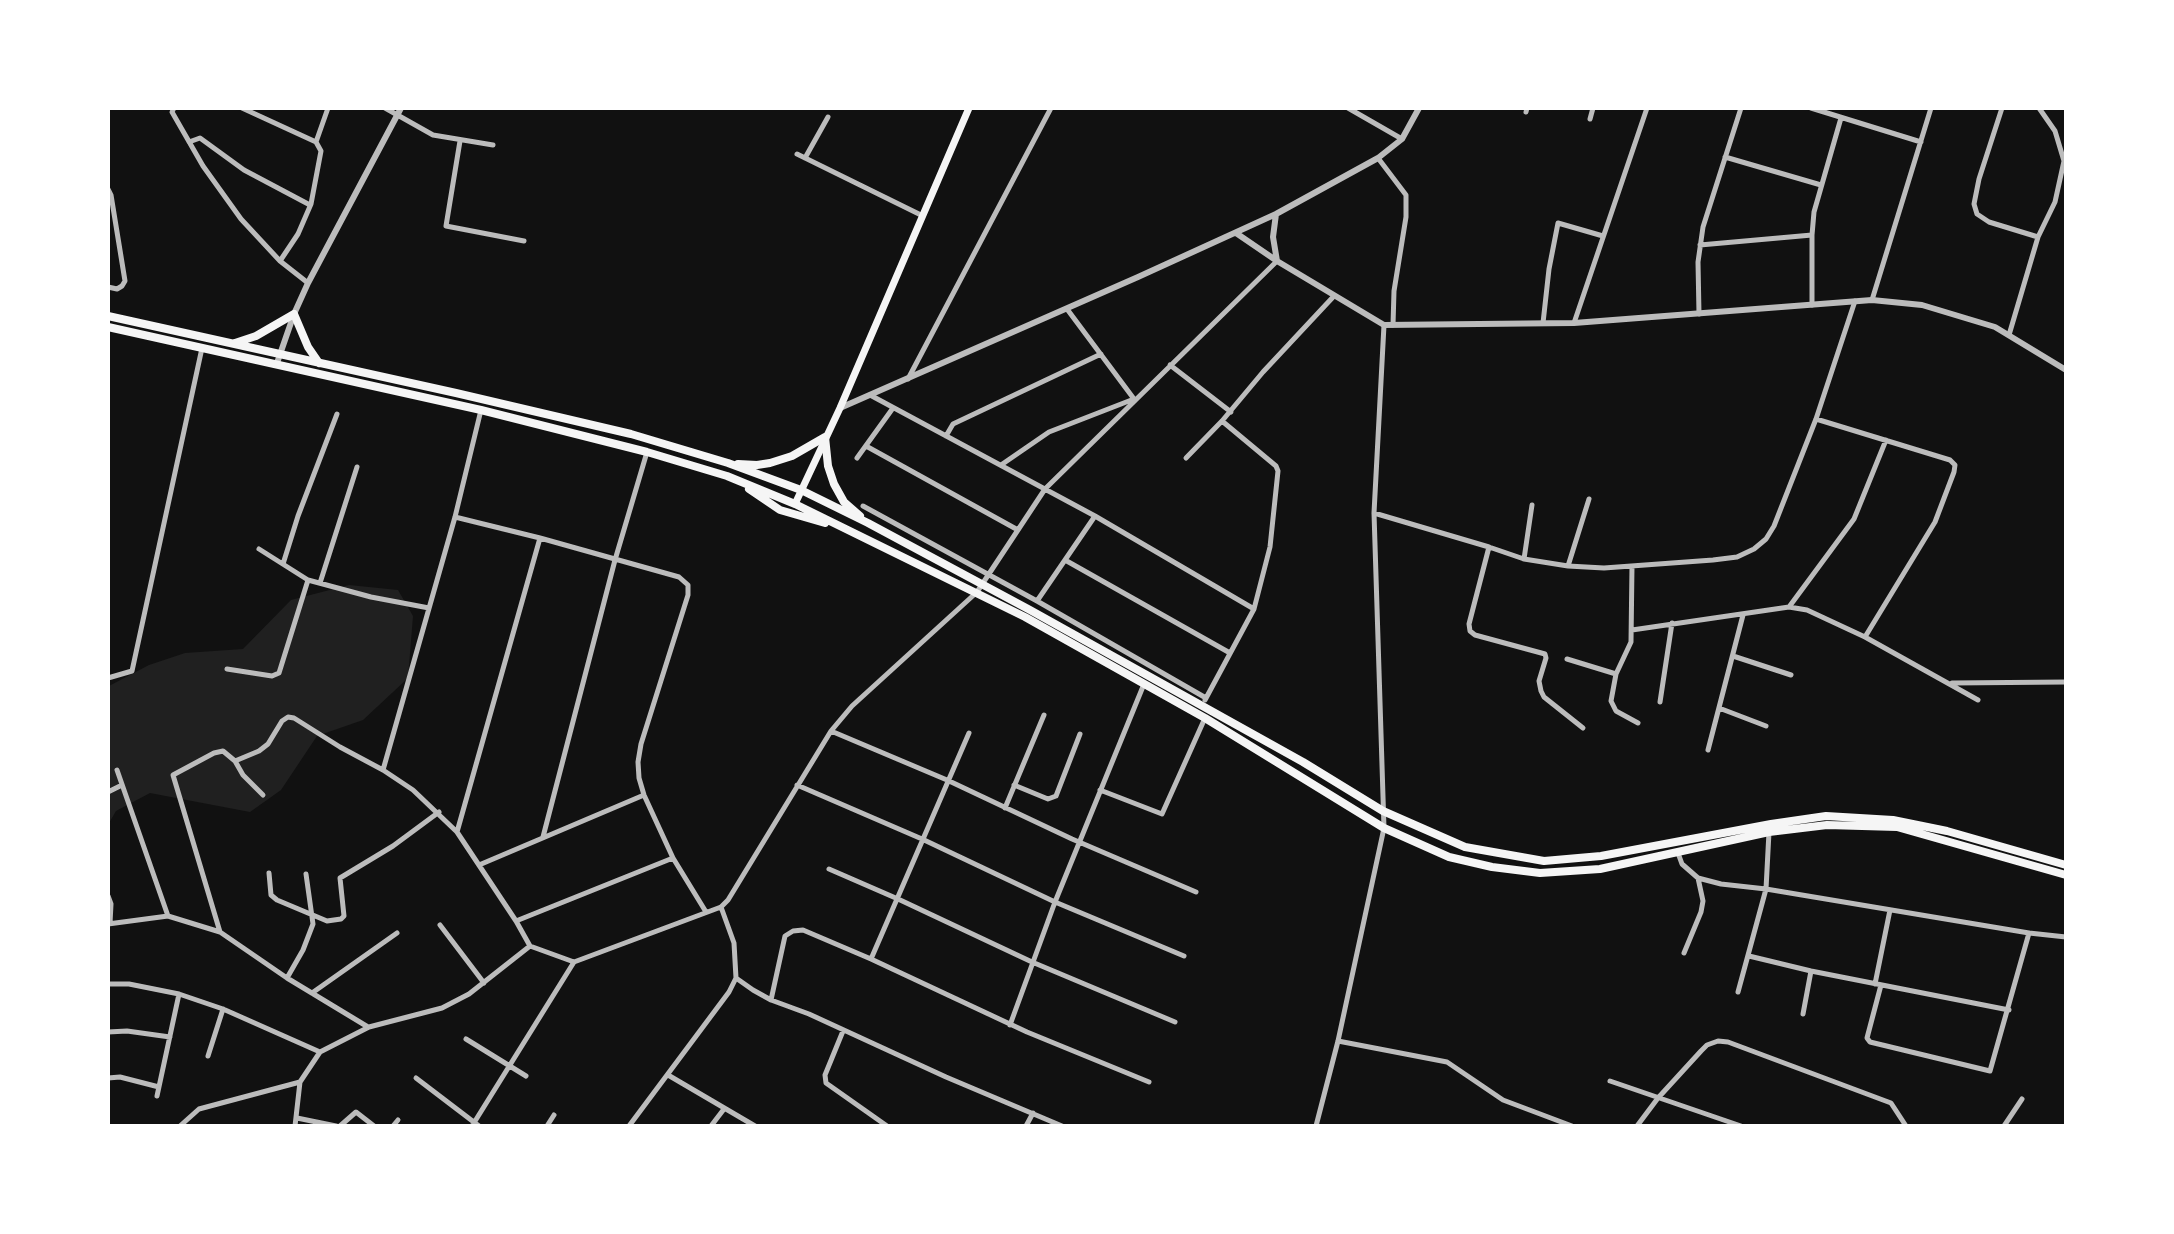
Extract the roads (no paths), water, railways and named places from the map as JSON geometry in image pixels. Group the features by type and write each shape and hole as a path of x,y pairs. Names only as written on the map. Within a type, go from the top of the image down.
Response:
{"main road":[{"path":"795,505 840,408 969,108"},
{"path":"232,344 256,336 294,314 308,347 319,363"},
{"path":"108,316 232,344 279,359 648,453 741,482 979,589 1204,702 1383,811 1465,847 1544,860 1601,856 1826,816 1893,820 1947,831 2066,864"},
{"path":"108,327 202,348 319,363 618,431 728,463 802,490 868,523 1205,718 1384,828 1449,857 1492,867 1540,873 1600,869 1769,832 1827,825 1897,827 2066,875"},
{"path":"728,463 770,463 792,456 825,438"},
{"path":"825,438 828,466 834,484 844,502 868,523"},
{"path":"741,482 780,510 839,525"}],"street":[{"path":"243,108 316,142 321,151 310,205 298,234 280,261"},
{"path":"316,142 328,108"},
{"path":"385,108 399,111 433,135 493,145"},
{"path":"908,379 1051,108"},
{"path":"1348,108 1402,139"},
{"path":"840,408 1276,214 1378,158 1402,139 1419,108"},
{"path":"1590,119 1593,108"},
{"path":"1574,323 1647,108"},
{"path":"1699,314 1698,262 1703,227 1741,108"},
{"path":"1811,108 1921,142"},
{"path":"1872,300 1931,108"},
{"path":"2003,108 1979,179 1974,204 1978,214 1989,222 2038,237"},
{"path":"2008,335 2038,237 2055,202 2064,161 2055,131 2039,108"},
{"path":"173,111 203,166 242,219 280,261 308,283"},
{"path":"279,359 308,283 399,111"},
{"path":"806,158 828,117"},
{"path":"1812,304 1814,212 1841,118"},
{"path":"189,142 200,138 244,170 310,205"},
{"path":"460,141 446,226 524,241"},
{"path":"797,154 922,216"},
{"path":"1725,157 1821,185"},
{"path":"1378,158 1406,195 1406,217 1394,291 1393,325"},
{"path":"108,189 125,281 117,289 108,287"},
{"path":"1276,214 1273,237 1277,261"},
{"path":"1543,323 1558,223 1603,236"},
{"path":"1236,233 1277,261 1384,325 1574,323 1872,300 1922,305 1995,327 2066,370"},
{"path":"1700,245 1812,235"},
{"path":"416,1078 475,1124 574,962 721,906 728,900 831,731 863,693 979,589 1045,489 1277,261"},
{"path":"1186,458 1223,421 1263,372 1334,296"},
{"path":"1374,513 1524,559 1568,566 1604,568 1737,557 1754,549 1766,539 1774,526 1816,419 1855,301"},
{"path":"1067,309 1134,399"},
{"path":"1316,1125 1338,1041 1384,828 1374,513 1384,325"},
{"path":"108,678 132,671 202,348"},
{"path":"946,436 953,424 1101,354"},
{"path":"1170,365 1231,412"},
{"path":"870,396 1095,516 1254,608"},
{"path":"1001,465 1049,432 1134,399"},
{"path":"857,458 893,408"},
{"path":"383,770 455,517 481,410"},
{"path":"284,564 298,516 337,414"},
{"path":"1816,419 1950,460 1955,465 1936,522 1865,637"},
{"path":"863,506 1037,601 1204,702 1254,608 1270,547 1278,471 1276,466 1223,421"},
{"path":"1789,607 1854,519 1886,440"},
{"path":"866,446 1018,530"},
{"path":"543,837 615,560 648,453"},
{"path":"320,583 357,467"},
{"path":"1568,566 1589,499"},
{"path":"1524,559 1532,505"},
{"path":"1037,601 1095,516"},
{"path":"455,517 679,577 688,585 688,595 641,744 638,762 643,795 673,858 706,912"},
{"path":"457,832 540,538"},
{"path":"1489,547 1469,624 1470,631 1475,635 1545,654 1539,681 1544,697 1583,728"},
{"path":"259,549 308,579 371,597 429,608"},
{"path":"1065,560 1230,653"},
{"path":"1632,566 1631,642 1616,674 1611,701 1616,711 1638,723"},
{"path":"227,669 277,675 308,579"},
{"path":"1632,630 1789,607 1807,610 1865,637 1978,700"},
{"path":"1708,750 1743,615"},
{"path":"1660,702 1672,623"},
{"path":"1732,656 1791,675"},
{"path":"1567,659 1616,674"},
{"path":"1949,683 2066,682"},
{"path":"1010,1025 1055,902 1144,684"},
{"path":"1719,708 1766,726"},
{"path":"1005,808 1044,715"},
{"path":"235,761 259,751 268,744 282,721 288,717 383,770 414,790 457,832 516,920 530,946 574,962"},
{"path":"1100,790 1162,814 1205,718"},
{"path":"831,731 1196,892"},
{"path":"871,959 969,733"},
{"path":"1014,786 1048,799 1056,796 1080,734"},
{"path":"220,932 173,775 223,751 235,761 243,775 263,795"},
{"path":"117,770 168,916"},
{"path":"108,792 122,785"},
{"path":"797,785 922,839 1055,902 1184,956"},
{"path":"479,865 643,795"},
{"path":"269,873 271,895 277,900 327,921 343,918 340,878 393,846 439,812"},
{"path":"1738,992 1766,889 1769,832"},
{"path":"1678,853 1682,864 1698,878 1721,884 2066,937"},
{"path":"516,920 673,858"},
{"path":"829,869 1032,962 1175,1022"},
{"path":"287,978 303,950 313,924 306,874"},
{"path":"1684,953 1701,912 1703,901 1698,878"},
{"path":"108,896 111,904 109,923 168,916 220,932 287,978 369,1027"},
{"path":"629,1125 729,992 736,978 734,943 721,906"},
{"path":"1890,910 1867,1038 1870,1042 1988,1071 1992,1070 2029,933"},
{"path":"440,925 484,983"},
{"path":"771,1000 785,936 793,931 803,930 1010,1025 1149,1082"},
{"path":"312,993 397,933"},
{"path":"295,1125 300,1083 320,1052 369,1027 442,1008 484,983 530,946"},
{"path":"1749,956 2009,1010"},
{"path":"1803,1014 1811,971"},
{"path":"736,978 771,1000 809,1014 946,1077 1062,1125"},
{"path":"108,984 129,984 179,995 223,1009 320,1052"},
{"path":"157,1096 179,995"},
{"path":"208,1056 223,1009"},
{"path":"108,1032 127,1031 170,1037"},
{"path":"843,1031 826,1072 826,1083 887,1125"},
{"path":"466,1039 526,1076"},
{"path":"1338,1041 1447,1062 1503,1100 1572,1125"},
{"path":"1637,1125 1707,1045 1718,1041 1728,1042 1891,1103 1906,1125"},
{"path":"668,1075 755,1125"},
{"path":"108,1078 120,1077 159,1087"},
{"path":"1609,1081 1741,1125"},
{"path":"180,1125 199,1109 300,1083"},
{"path":"2004,1125 2022,1099"},
{"path":"711,1125 724,1109"},
{"path":"297,1118 338,1125 356,1112 374,1125"},
{"path":"1026,1125 1033,1112"},
{"path":"547,1125 554,1115"}]}
